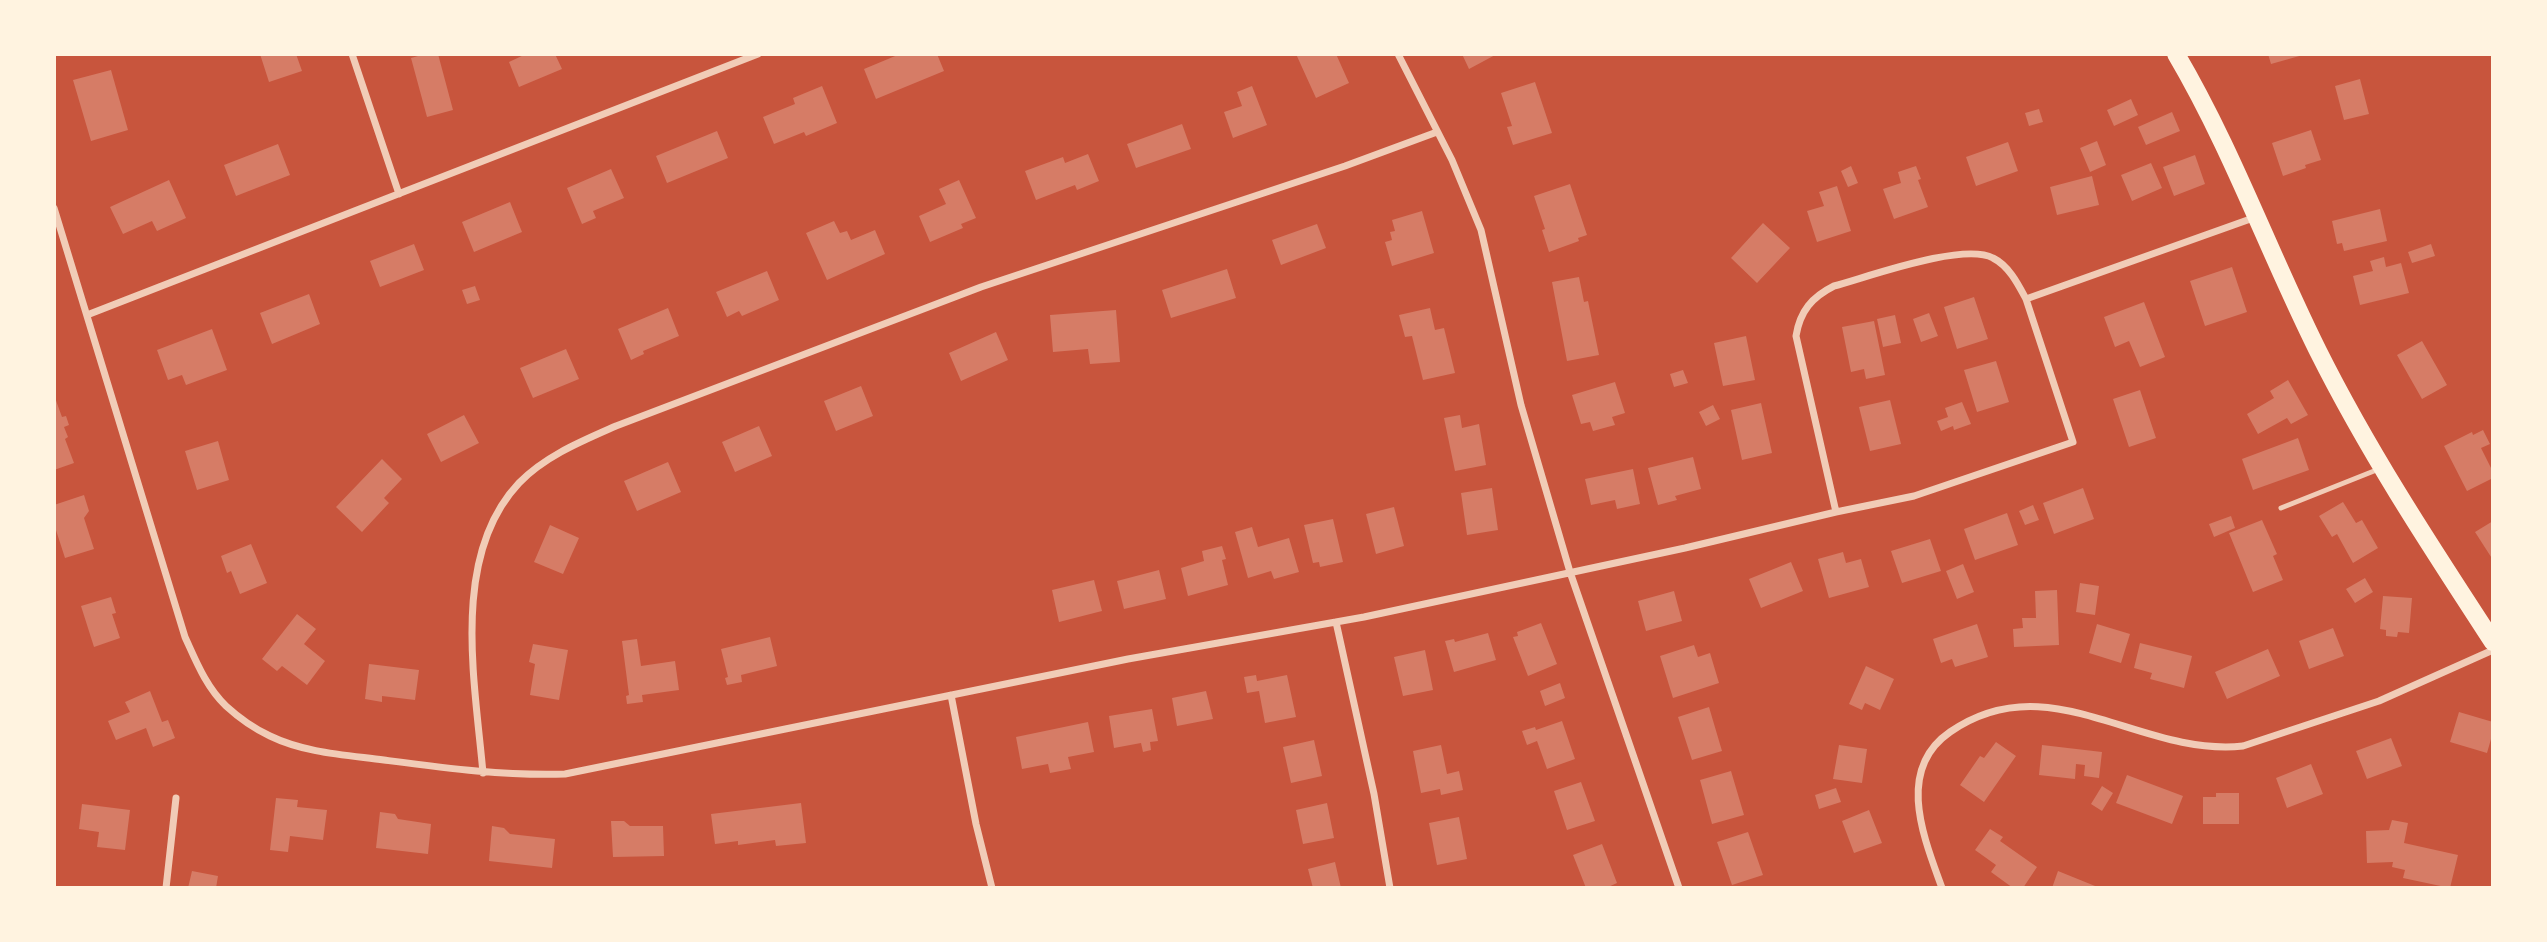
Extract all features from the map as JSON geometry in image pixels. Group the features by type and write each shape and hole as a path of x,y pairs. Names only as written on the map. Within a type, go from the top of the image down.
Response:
{"main road":[{"path":"2176,54 2200,94 2317,349 2382,468 2493,642"}],"street":[{"path":"352,54 399,194"},
{"path":"88,315 758,54"},
{"path":"1398,54 1464,187 1481,230 1521,405 1570,572 1679,888"},
{"path":"484,773 472,643 480,553 502,504 520,482 540,466 567,448 616,426 981,287 1345,166 1437,132"},
{"path":"54,208 185,637 209,685 225,705 269,736 328,753 484,773 565,774 1128,659 1336,622 1914,496 2073,442 2026,299 2004,266 1991,256 1941,256 1835,286 1818,294 1808,304 1799,319 1796,336 1836,512"},
{"path":"2026,299 2256,217"},
{"path":"1336,622 1376,807 1390,888"},
{"path":"1942,888 1925,839 1916,792 1930,751 1943,737 1983,713 2005,707 2059,709 2185,744 2221,748 2243,746 2379,701 2493,650"},
{"path":"951,695 976,824 992,888"},
{"path":"166,888 176,798"}],"lane":[{"path":"2281,508 2382,468"}],"building":[{"path":"260,54 296,54 302,71 269,82"},
{"path":"438,54 453,110 427,117 411,58"},
{"path":"526,54 555,54 562,69 519,87 509,62"},
{"path":"900,54 937,54 944,71 876,99 864,69"},
{"path":"1296,54 1336,54 1349,83 1316,98"},
{"path":"1462,54 1497,54 1469,69"},
{"path":"2268,54 2302,54 2303,55 2271,64"},
{"path":"111,70 128,130 91,141 73,80"},
{"path":"2360,79 2369,114 2344,120 2335,86"},
{"path":"1535,82 1552,133 1513,145 1507,127 1512,126 1501,93"},
{"path":"822,86 837,123 806,136 804,132 774,144 763,117 795,104 793,98"},
{"path":"1252,86 1267,125 1233,138 1224,112 1242,106 1237,92"},
{"path":"2131,99 2138,115 2114,126 2107,110"},
{"path":"2039,109 2043,122 2029,126 2025,113"},
{"path":"2172,112 2180,131 2146,145 2138,127"},
{"path":"1182,124 1191,149 1136,168 1127,144"},
{"path":"2311,130 2321,160 2283,176 2272,143"},
{"path":"717,131 728,158 667,183 656,156"},
{"path":"2097,141 2106,165 2090,172 2080,148"},
{"path":"2008,142 2018,171 1976,186 1966,157"},
{"path":"278,144 290,175 236,196 224,165"},
{"path":"1088,154 1099,181 1077,190 1075,185 1036,200 1025,171 1063,157 1065,163"},
{"path":"2195,155 2205,184 2174,196 2163,167"},
{"path":"2151,163 2162,188 2132,201 2121,175"},
{"path":"1851,166 1858,183 1848,187 1841,171"},
{"path":"1916,166 1928,207 1894,219 1883,189 1901,183 1898,172"},
{"path":"611,169 624,198 593,211 596,218 582,224 567,188"},
{"path":"2092,176 2099,205 2057,215 2050,187"},
{"path":"169,180 186,218 157,231 152,221 123,234 110,207"},
{"path":"959,180 976,218 961,224 963,228 930,242 919,216 946,204 939,189"},
{"path":"1570,184 1587,235 1578,238 1579,241 1549,252 1534,196"},
{"path":"1837,186 1851,231 1817,242 1807,211 1824,206 1819,192"},
{"path":"510,202 522,232 474,252 462,222"},
{"path":"2380,209 2387,241 2344,251 2342,243 2337,244 2332,221"},
{"path":"1422,211 1434,253 1392,266 1385,242 1392,240 1390,232 1395,231 1392,220"},
{"path":"834,221 840,233 847,231 851,240 875,230 885,254 827,280 806,233"},
{"path":"1763,223 1790,248 1757,283 1731,258"},
{"path":"1317,224 1326,248 1281,265 1272,240"},
{"path":"414,244 424,270 380,287 370,261"},
{"path":"2431,244 2435,256 2412,263 2408,252"},
{"path":"2384,257 2386,267 2401,263 2409,293 2360,305 2353,276 2373,271 2370,261"},
{"path":"2232,267 2247,312 2205,326 2190,281"},
{"path":"1227,269 1236,298 1171,318 1162,290"},
{"path":"767,271 779,300 742,316 739,311 727,317 716,292"},
{"path":"1579,277 1584,302 1588,301 1599,355 1567,361 1552,282"},
{"path":"475,286 480,300 467,304 462,290"},
{"path":"309,294 320,324 272,344 260,313"},
{"path":"1974,297 1988,339 1957,349 1944,307"},
{"path":"2144,302 2165,357 2140,367 2129,341 2115,347 2104,317"},
{"path":"668,308 679,336 643,351 644,354 631,360 618,329"},
{"path":"1430,308 1435,330 1444,328 1455,373 1423,380 1412,336 1405,337 1399,315"},
{"path":"1116,310 1120,362 1090,364 1088,349 1053,352 1050,315"},
{"path":"1929,313 1938,336 1921,342 1913,319"},
{"path":"1895,315 1901,343 1883,347 1877,319"},
{"path":"1874,321 1885,375 1866,379 1864,369 1851,372 1842,327"},
{"path":"212,329 227,370 186,385 182,375 168,380 157,350"},
{"path":"996,332 1008,360 961,381 949,353"},
{"path":"1746,336 1755,380 1723,386 1714,343"},
{"path":"2422,341 2447,385 2422,399 2397,355"},
{"path":"566,349 579,379 533,398 520,368"},
{"path":"1996,361 2009,402 1977,412 1964,370"},
{"path":"1683,370 1688,383 1674,387 1670,374"},
{"path":"2288,380 2308,415 2291,424 2287,418 2258,434 2247,414 2274,398 2270,391"},
{"path":"1615,382 1625,413 1612,417 1615,425 1593,431 1590,422 1581,424 1572,395"},
{"path":"861,386 873,416 836,431 824,401"},
{"path":"2140,390 2156,438 2129,447 2113,399"},
{"path":"54,395 62,417 66,416 69,425 64,427 68,437 65,439 74,463 54,470"},
{"path":"1890,400 1901,444 1870,451 1859,407"},
{"path":"1962,402 1971,424 1954,430 1953,426 1941,431 1937,421 1948,417 1945,408"},
{"path":"1761,403 1772,453 1742,460 1731,410"},
{"path":"1713,405 1720,419 1706,426 1699,412"},
{"path":"464,415 479,443 441,462 427,434"},
{"path":"1460,415 1462,428 1479,424 1486,465 1455,471 1444,418"},
{"path":"759,426 772,456 735,472 722,442"},
{"path":"2483,430 2490,444 2481,448 2493,472 2493,478 2467,491 2444,446 2472,432 2473,435"},
{"path":"2298,438 2309,470 2253,490 2242,459"},
{"path":"218,441 229,480 197,490 185,451"},
{"path":"1693,457 1701,489 1675,496 1677,500 1658,505 1648,468"},
{"path":"382,459 402,479 384,498 389,503 362,532 336,507"},
{"path":"668,462 681,492 637,511 624,481"},
{"path":"1633,469 1640,504 1617,509 1615,500 1591,505 1585,479"},
{"path":"1492,488 1498,530 1467,535 1461,493"},
{"path":"2083,488 2094,519 2054,534 2043,503"},
{"path":"84,495 89,511 84,518 94,549 65,558 54,524 54,505"},
{"path":"2343,502 2356,523 2362,520 2378,548 2353,563 2337,534 2332,537 2319,516"},
{"path":"2033,505 2039,520 2025,525 2019,511"},
{"path":"1394,507 1404,546 1376,554 1366,514"},
{"path":"2007,513 2018,545 1975,560 1964,529"},
{"path":"2231,516 2235,528 2214,537 2209,524"},
{"path":"1333,519 1343,562 1320,567 1319,562 1313,563 1304,525"},
{"path":"2262,520 2277,554 2273,556 2283,580 2253,592 2229,533"},
{"path":"2493,521 2493,560 2475,532"},
{"path":"550,525 579,538 563,574 534,562"},
{"path":"1252,527 1258,547 1289,538 1299,572 1274,579 1271,571 1248,578 1235,532"},
{"path":"1930,539 1941,571 1902,583 1891,551"},
{"path":"251,544 267,583 240,594 231,571 227,573 221,556"},
{"path":"1222,546 1226,559 1222,560 1228,585 1188,596 1181,568 1204,561 1202,551"},
{"path":"1843,552 1846,563 1861,559 1869,587 1829,598 1818,559"},
{"path":"1791,562 1803,591 1761,608 1749,579"},
{"path":"1963,564 1974,592 1957,599 1946,571"},
{"path":"1159,570 1166,599 1124,609 1117,581"},
{"path":"2365,578 2373,592 2355,603 2346,589"},
{"path":"1094,580 1102,611 1059,622 1052,590"},
{"path":"2080,583 2099,586 2095,615 2076,612"},
{"path":"2057,590 2059,645 2014,647 2013,629 2023,628 2022,618 2036,618 2035,591"},
{"path":"1674,591 1682,621 1646,631 1638,601"},
{"path":"2383,596 2412,598 2409,633 2398,632 2397,637 2386,636 2386,630 2380,629"},
{"path":"111,597 116,613 112,614 120,638 94,647 81,606"},
{"path":"297,614 316,629 304,644 325,661 307,685 282,666 277,671 262,659"},
{"path":"1541,623 1557,664 1528,676 1513,637 1518,636 1517,632"},
{"path":"1977,624 1988,657 1955,667 1952,659 1941,663 1933,639"},
{"path":"2097,624 2130,634 2121,663 2089,653"},
{"path":"2333,628 2344,656 2309,669 2299,641"},
{"path":"1488,633 1496,660 1454,672 1445,641 1454,639 1455,642"},
{"path":"770,637 777,666 741,675 742,682 727,685 725,678 728,677 721,649"},
{"path":"637,639 641,666 675,661 679,690 642,695 643,702 627,704 626,696 629,695 622,641"},
{"path":"2140,643 2192,656 2184,688 2150,679 2152,673 2134,668"},
{"path":"533,644 568,650 559,700 530,695 535,664 529,662"},
{"path":"1694,645 1698,657 1710,653 1719,683 1673,698 1660,656"},
{"path":"2268,649 2280,676 2227,699 2215,672"},
{"path":"1425,650 1433,690 1403,696 1394,657"},
{"path":"369,664 419,670 415,700 382,696 382,702 365,699"},
{"path":"1866,666 1894,679 1880,710 1865,703 1862,710 1849,704"},
{"path":"1256,675 1257,681 1287,675 1296,717 1265,723 1259,691 1247,693 1244,677"},
{"path":"1560,683 1565,698 1545,706 1540,691"},
{"path":"150,691 162,722 168,720 175,738 153,747 146,728 116,740 108,721 130,712 125,702"},
{"path":"1206,691 1213,719 1177,726 1172,698"},
{"path":"1709,707 1722,751 1692,760 1678,717"},
{"path":"1152,709 1158,741 1150,742 1151,750 1143,752 1141,743 1114,748 1109,716"},
{"path":"2459,712 2493,722 2487,753 2450,742"},
{"path":"1562,721 1575,759 1547,769 1537,741 1527,745 1522,731 1535,727 1536,730"},
{"path":"1088,722 1094,752 1068,757 1071,769 1050,773 1048,764 1022,769 1016,737"},
{"path":"2391,738 2402,766 2367,779 2356,751"},
{"path":"1314,740 1322,776 1291,783 1283,747"},
{"path":"1996,742 2016,756 1984,802 1960,785 1980,756 1984,758"},
{"path":"1441,745 1447,774 1459,771 1463,790 1441,795 1440,789 1421,793 1413,751"},
{"path":"1839,745 1867,749 1862,783 1833,779"},
{"path":"2042,745 2102,752 2099,778 2084,776 2085,765 2076,764 2075,779 2039,775"},
{"path":"2311,764 2323,794 2287,808 2276,778"},
{"path":"1731,771 1744,815 1712,824 1700,780"},
{"path":"2127,775 2183,796 2172,824 2116,803"},
{"path":"1581,782 1595,821 1567,830 1554,791"},
{"path":"2102,786 2113,793 2102,811 2091,804"},
{"path":"1836,788 1841,802 1819,809 1815,795"},
{"path":"2216,793 2239,793 2239,824 2203,824 2203,797 2216,797"},
{"path":"276,798 298,800 297,807 327,810 323,840 290,836 288,852 270,850"},
{"path":"801,803 806,843 776,846 775,840 738,845 738,841 715,844 711,814"},
{"path":"1327,803 1334,838 1303,844 1296,810"},
{"path":"82,804 130,810 125,850 97,847 99,832 79,829"},
{"path":"1869,810 1882,843 1854,853 1842,821"},
{"path":"380,812 395,814 398,819 431,824 428,854 376,848"},
{"path":"1459,817 1467,859 1437,865 1429,823"},
{"path":"2392,820 2408,823 2404,843 2458,855 2450,888 2403,878 2405,870 2392,867 2393,862 2367,863 2366,831 2389,830"},
{"path":"611,821 624,821 630,826 663,826 664,856 613,857"},
{"path":"492,826 504,828 510,834 555,839 552,868 489,861"},
{"path":"1990,829 2003,837 2000,841 2037,867 2023,888 2013,888 1991,872 1996,865 1975,850"},
{"path":"1748,832 1763,875 1732,885 1717,842"},
{"path":"1602,844 1617,883 1606,888 1586,888 1573,855"},
{"path":"1335,862 1341,888 1313,888 1308,869"},
{"path":"192,871 218,876 216,888 188,888"},
{"path":"2058,871 2100,888 2052,888"}]}
